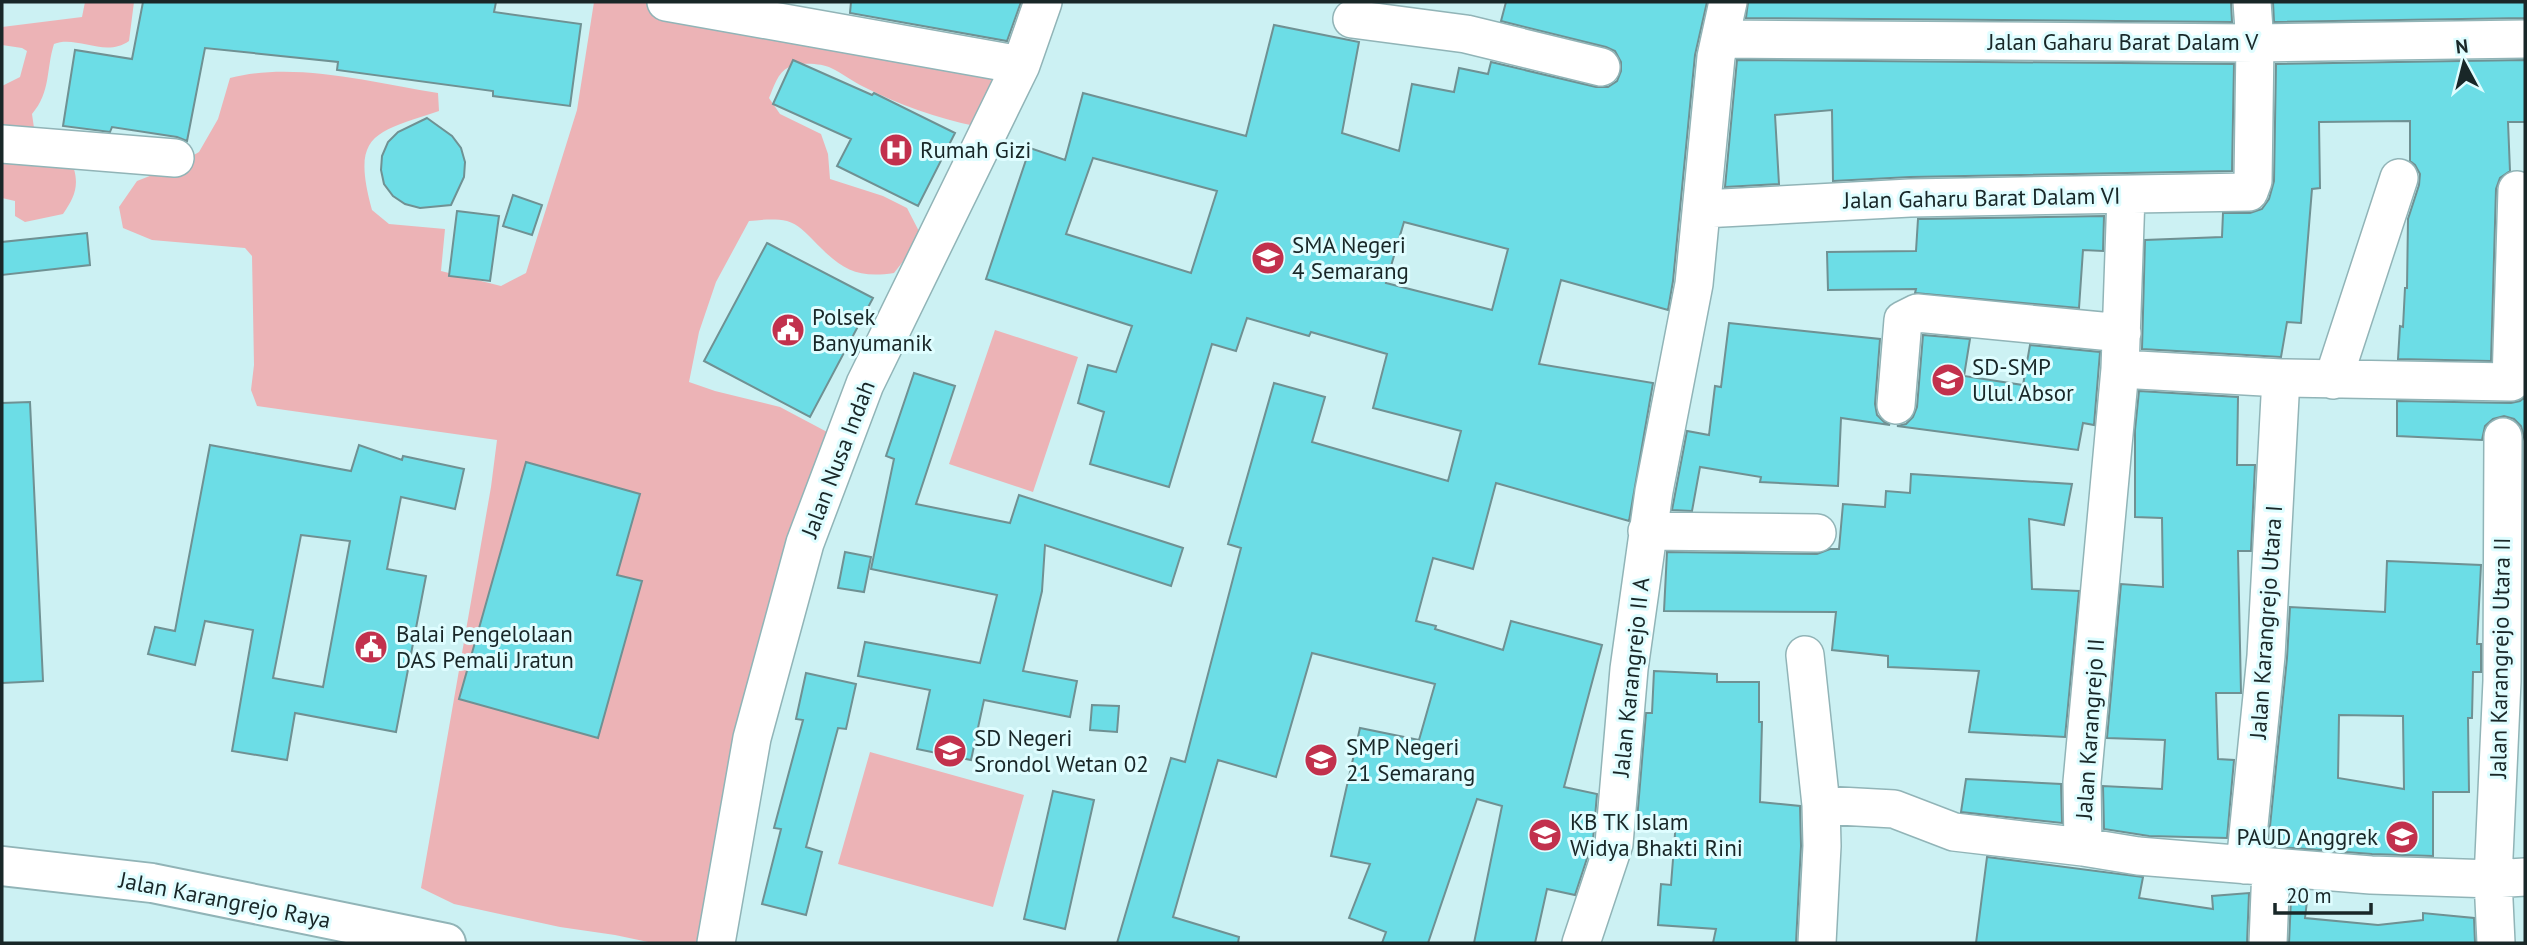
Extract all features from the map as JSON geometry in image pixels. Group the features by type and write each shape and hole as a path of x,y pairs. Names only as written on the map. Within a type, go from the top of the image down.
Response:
{"main road":[{"name":"Jalan Karangrejo Raya","path":"2,866 152,883 446,943"}],"street":[{"path":"666,2 1021,65"},
{"name":"Jalan Nusa Indah","path":"716,943 752,738 805,543 865,384 1021,65 1043,2"},
{"name":"Jalan Karangrejo II A","path":"1581,943 1614,844 1625,702 1647,531 1694,284 1716,57 1728,2"},
{"path":"2252,2 2255,43"},
{"path":"1352,19 1469,18 1601,67"},
{"name":"Jalan Gaharu Barat Dalam V","path":"1720,39 2255,43 2525,39"},
{"name":"Jalan Gaharu Barat Dalam VI","path":"1703,209 1910,198 2244,193 2252,188 2253,181 2255,43"},
{"path":"2,144 175,158"},
{"path":"2333,380 2399,178"},
{"path":"2120,369 2518,387 2517,190"},
{"name":"Jalan Karangrejo II","path":"1821,805 1894,808 1954,832 2083,846 2082,782 2120,369 2126,195"},
{"path":"1896,405 1903,320 1917,313 2122,333"},
{"name":"Jalan Karangrejo Utara I","path":"2268,943 2258,866 2281,378"},
{"name":"Jalan Karangrejo Utara II","path":"2496,943 2509,878 2502,681 2503,437"},
{"path":"1647,531 1817,533"},
{"path":"1805,655 1821,805 1822,846 1816,943"},
{"path":"2083,846 2138,856 2371,875 2509,878"}],"shaded area":[{"path":"85,2 134,2 129,41 110,47 72,42 54,44 45,89 32,114 35,135 61,162 74,169 76,187 63,214 25,222 15,216 15,201 2,198 2,86 20,77 27,51 2,45 2,27 82,17"},
{"path":"594,2 667,2 866,44 1002,81 975,126 904,105 827,66 816,64 789,67 776,81 769,98 780,114 821,134 828,154 830,179 883,196 907,208 922,237 894,273 858,273 840,264 791,222 772,219 749,221 716,282 699,332 689,382 780,407 829,433 709,917 695,943 653,943 560,927 454,904 421,888 497,440 257,406 251,390 254,365 252,256 245,248 152,240 123,228 119,207 137,181 175,166 199,152 218,119 230,78 255,73 307,73 361,79 438,93 439,111 398,125 373,140 364,165 372,210 389,224 445,229 441,271 501,286 526,273 577,110"},
{"path":"995,330 1078,357 1033,492 949,464"},
{"path":"870,752 1024,795 993,907 838,864"}],"building":[{"path":"143,2 496,2 494,12 581,24 570,106 493,96 493,91 337,70 338,62 205,48 187,141 112,127 110,132 63,126 75,50 132,59"},
{"path":"851,2 1021,2 1007,41 850,13"},
{"path":"1506,2 1707,2 1695,55 1668,310 1561,280 1539,364 1653,383 1629,521 1496,483 1473,569 1433,558 1416,621 1503,650 1511,621 1602,645 1564,787 1597,794 1593,840 1575,895 1547,889 1535,943 1474,943 1502,806 1477,799 1428,943 1382,943 1386,932 1349,918 1370,864 1331,856 1360,728 1419,740 1435,684 1312,653 1276,777 1218,760 1173,917 1239,937 1238,943 1117,943 1171,758 1185,762 1241,548 1228,544 1274,383 1325,397 1312,442 1448,481 1461,431 1373,408 1387,354 1311,332 1309,336 1247,318 1236,351 1212,344 1169,487 1090,464 1104,412 1078,403 1088,365 1116,372 1132,326 986,279 1030,148 1065,160 1083,93 1246,136 1274,25 1359,42 1342,133 1399,151 1412,84 1454,92 1459,68 1488,74 1491,62 1596,87 1608,87 1617,81 1621,62 1615,51 1501,21","holes":["1093,158 1217,191 1191,273 1066,234","1404,222 1508,249 1492,310 1386,283"]},
{"path":"1748,2 2231,2 2232,22 1746,18"},
{"path":"2273,2 2525,2 2525,18 2274,22"},
{"name":"Rumah Gizi","path":"793,60 872,95 874,93 955,133 918,206 837,166 851,139 773,104"},
{"path":"1737,60 2234,64 2232,171 1833,181 1832,110 1775,115 1779,184 1725,187"},
{"path":"2525,60 2525,122 2508,122 2510,171 2500,178 2496,189 2491,361 2398,359 2400,326 2403,327 2407,288 2408,219 2420,174 2410,161 2410,121 2319,122 2320,188 2312,189 2301,323 2287,322 2281,357 2142,349 2145,240 2222,237 2223,213 2250,213 2262,209 2269,199 2274,181 2276,64"},
{"path":"427,118 452,136 461,148 465,162 464,177 451,205 420,208 405,204 393,196 384,184 382,156 388,142 398,132"},
{"path":"513,195 542,205 532,235 503,226"},
{"path":"457,211 499,216 490,281 449,276"},
{"path":"2104,216 2103,251 2083,250 2079,308 1915,293 1916,289 1828,290 1827,252 1916,251 1918,219"},
{"path":"87,233 90,265 2,275 2,242"},
{"name":"Polsek Banyumanik","path":"767,243 873,298 810,417 704,361"},
{"path":"1729,323 1880,339 1875,404 1877,415 1890,425 1841,418 1838,486 1760,482 1761,477 1700,467 1692,511 1672,510 1687,431 1709,435 1715,386 1721,387"},
{"path":"1923,335 1970,339 1964,376 2023,385 2030,345 2100,352 2094,425 2083,423 2078,450 1897,426 1906,424 1917,407"},
{"path":"914,373 955,386 916,504 1010,523 1019,495 1183,548 1171,586 1045,545 1042,591 1023,671 1077,681 1070,717 984,700 971,760 917,749 930,690 858,676 865,642 980,663 997,595 871,569 894,459 886,456"},
{"path":"2139,391 2238,397 2237,465 2255,465 2251,551 2238,551 2241,693 2216,693 2218,759 2234,760 2227,838 2149,836 2104,829 2103,786 2162,789 2165,740 2107,738 2121,584 2163,587 2162,518 2135,517 2135,430"},
{"path":"2525,397 2525,441 2521,426 2514,419 2504,416 2493,419 2485,426 2482,440 2397,436 2397,401 2511,403"},
{"path":"30,402 43,681 2,683 2,403"},
{"path":"210,445 351,471 359,445 402,460 403,456 464,469 455,509 401,497 387,569 426,576 396,732 295,713 287,760 232,751 253,630 205,621 195,665 148,654 155,627 175,631","holes":["301,535 350,541 323,687 273,678"]},
{"path":"526,462 640,494 617,575 642,581 598,738 459,699"},
{"path":"1911,474 2072,484 2064,525 2029,519 2032,589 2079,591 2065,737 1969,732 1979,671 1888,667 1888,656 1832,650 1836,612 1664,611 1667,552 1817,554 1839,549 1843,504 1885,507 1886,491 1910,493"},
{"path":"845,552 871,557 864,592 838,588"},
{"path":"2387,561 2481,565 2477,644 2481,644 2481,672 2473,672 2472,718 2468,718 2469,792 2433,792 2433,856 2268,846 2290,607 2385,612","holes":["2339,715 2403,716 2404,789 2338,778"]},
{"path":"1654,671 1717,674 1717,682 1759,682 1759,722 1762,722 1760,802 1800,806 1801,846 1796,943 1713,943 1716,929 1658,925 1661,884 1671,885 1676,821 1637,820 1646,713 1652,713"},
{"path":"806,673 856,684 846,729 838,728 806,847 822,852 806,915 762,904 781,829 774,828 803,720 796,719"},
{"path":"1092,705 1119,706 1117,732 1090,730"},
{"path":"1966,779 2061,784 2062,823 1961,812"},
{"path":"1053,791 1094,800 1065,929 1024,919"},
{"path":"1987,857 2143,877 2139,898 2213,909 2212,896 2249,893 2247,943 1976,943"},
{"path":"2291,899 2307,901 2305,918 2378,925 2423,920 2423,913 2474,918 2475,943 2289,943"}],"place":[{"name":"Rumah Gizi","path":"896,150"},
{"name":"SMA Negeri 4 Semarang","path":"1268,258"},
{"name":"Polsek Banyumanik","path":"788,330"},
{"name":"SD-SMP Ulul Absor","path":"1948,380"},
{"name":"Balai Pengelolaan DAS Pemali Jratun","path":"371,647"},
{"name":"SD Negeri Srondol Wetan 02","path":"950,751"},
{"name":"SMP Negeri 21 Semarang","path":"1321,760"},
{"name":"KB TK Islam Widya Bhakti Rini","path":"1545,835"},
{"name":"PAUD Anggrek","path":"2402,837"}]}
